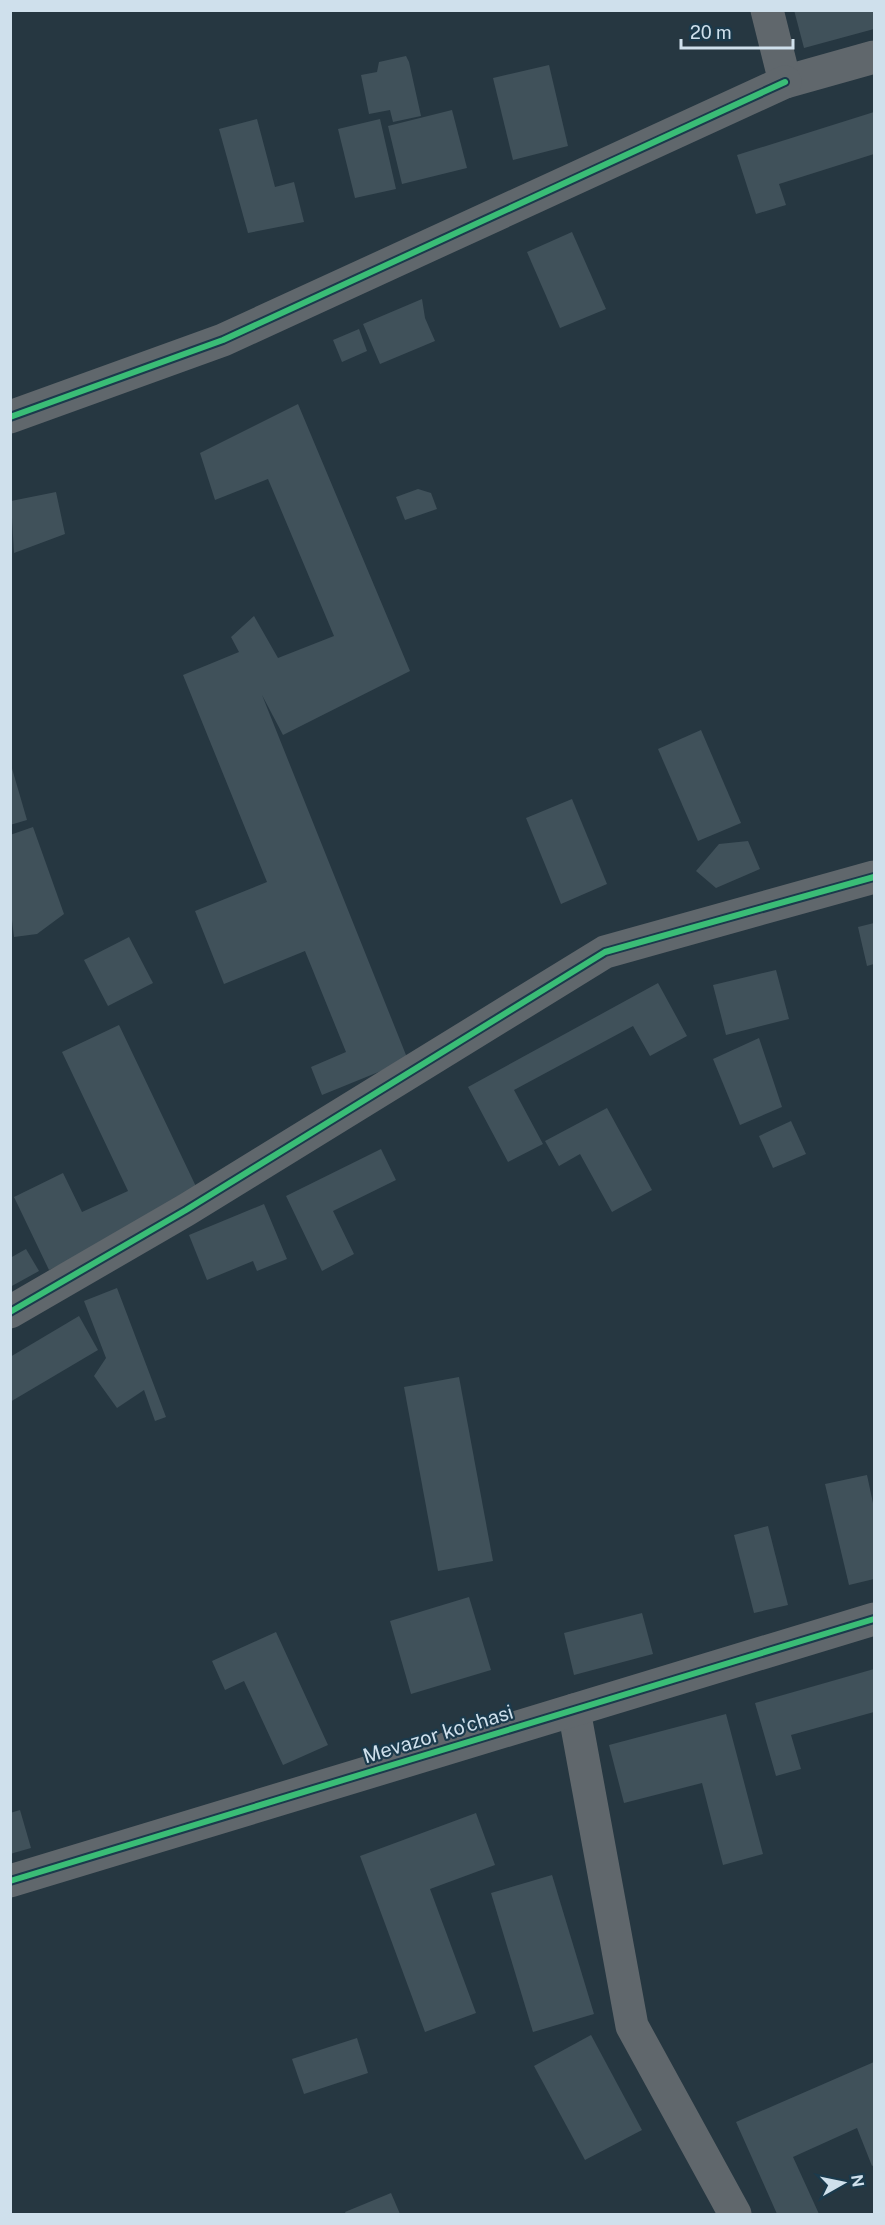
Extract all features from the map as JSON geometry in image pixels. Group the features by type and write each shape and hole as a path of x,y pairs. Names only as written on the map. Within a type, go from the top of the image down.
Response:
{"street":[{"path":"767,10 785,82"},
{"path":"10,417 223,340 785,82 874,57"},
{"path":"10,1312 186,1210 605,952 874,877"},
{"name":"Mevazor ko'chasi","path":"10,1881 874,1618"},
{"path":"574,1710 632,2026 735,2214"}],"building":[{"path":"794,10 874,10 874,29 804,48"},
{"path":"406,56 421,116 393,122 390,110 369,114 361,75 377,72 379,62"},
{"path":"549,65 568,146 513,160 493,78"},
{"path":"452,110 467,168 402,184 388,126"},
{"path":"874,112 874,154 779,184 786,205 756,214 737,155"},
{"path":"257,119 275,187 294,182 304,222 248,233 219,129"},
{"path":"380,119 396,189 355,198 338,129"},
{"path":"572,232 606,309 560,328 527,252"},
{"path":"422,299 425,318 435,341 380,364 363,324"},
{"path":"359,329 367,351 342,362 333,340"},
{"path":"298,404 410,671 283,735 262,695 408,1060 322,1095 311,1067 346,1052 305,951 224,984 195,911 267,882 183,675 239,652 231,637 254,616 278,658 334,636 268,479 215,500 200,453"},
{"path":"418,489 431,493 437,509 405,520 396,497"},
{"path":"56,492 65,534 14,553 11,501"},
{"path":"701,730 741,823 698,841 658,749"},
{"path":"10,766 27,820 10,825"},
{"path":"572,799 607,884 561,904 526,818"},
{"path":"33,827 64,914 37,934 14,937 10,903 10,835"},
{"path":"748,841 760,869 716,888 696,871 719,844"},
{"path":"874,923 874,964 867,966 858,927"},
{"path":"129,937 153,983 108,1006 84,960"},
{"path":"776,970 789,1019 726,1035 713,985"},
{"path":"658,983 687,1036 650,1056 633,1026 514,1090 543,1144 508,1162 468,1087"},
{"path":"119,1025 201,1197 49,1270 14,1197 63,1173 82,1212 128,1191 62,1052"},
{"path":"759,1038 782,1107 740,1125 713,1059"},
{"path":"607,1108 652,1190 612,1212 580,1154 559,1166 545,1141"},
{"path":"791,1121 806,1154 773,1168 759,1136"},
{"path":"381,1149 396,1180 333,1211 354,1254 322,1271 286,1196"},
{"path":"264,1204 287,1259 257,1271 253,1261 207,1280 189,1235"},
{"path":"26,1249 39,1271 10,1287 10,1258"},
{"path":"117,1288 166,1417 155,1421 144,1390 117,1408 94,1376 106,1358 84,1301"},
{"path":"79,1316 98,1350 10,1402 10,1357"},
{"path":"459,1377 493,1561 438,1571 404,1387"},
{"path":"867,1475 874,1508 874,1579 849,1585 825,1484"},
{"path":"768,1526 788,1605 754,1613 734,1535"},
{"path":"469,1597 491,1670 411,1694 390,1621"},
{"path":"642,1613 653,1654 574,1675 564,1633"},
{"path":"276,1632 328,1745 283,1765 244,1681 225,1690 212,1661"},
{"path":"874,1669 874,1712 791,1735 801,1769 776,1776 755,1703"},
{"path":"726,1714 763,1854 723,1865 702,1783 624,1803 609,1745"},
{"path":"20,1810 31,1848 10,1854 10,1813"},
{"path":"476,1813 495,1865 430,1889 476,2013 425,2032 360,1856"},
{"path":"552,1875 594,2014 533,2032 491,1893"},
{"path":"591,2035 642,2130 585,2160 534,2066"},
{"path":"357,2038 368,2073 304,2094 292,2059"},
{"path":"874,2062 874,2165 872,2166 857,2128 793,2157 819,2214 777,2214 736,2122"},
{"path":"391,2193 400,2214 346,2214 345,2212"}],"cycle path":[{"path":"10,417 223,340 785,82"},
{"path":"10,1312 186,1210 605,952 874,877"},
{"path":"10,1881 874,1619"}]}
